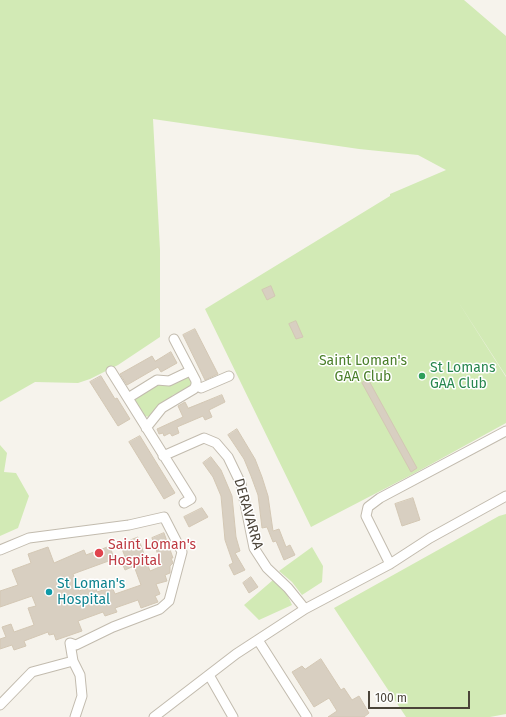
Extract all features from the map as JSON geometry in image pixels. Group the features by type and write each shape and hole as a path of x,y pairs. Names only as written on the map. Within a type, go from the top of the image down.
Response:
{"street":[{"path":"146,428 162,408 194,390 196,385 196,381 174,339"},
{"path":"111,371 190,499 184,503"},
{"path":"128,398 157,380 169,381 190,371"},
{"path":"196,385 201,388 229,376"},
{"path":"390,564 366,516 368,507 380,498 506,431"},
{"name":"DERAVARRA","path":"163,456 204,438 216,442 228,457 241,484 254,548 267,568 288,588 305,609"},
{"path":"154,717 209,675 305,609 390,564 430,538 503,499"},
{"path":"0,550 29,538 129,525 164,517 182,552 169,601 160,609 113,627 76,645 70,643 73,661 80,675 82,696 75,716"},
{"path":"258,640 307,717"},
{"path":"0,705 32,672 73,661"},
{"path":"209,675 234,717"}],"green space":[{"name":"Saint Loman's GAA Club","path":"0,0 464,0 506,36 506,376 457,300 506,377 506,423 415,473 311,527 205,309 390,196 390,194 446,170 418,155 359,149 153,119 160,250 160,337 118,365 90,379 78,383 35,382 0,402"},
{"path":"189,376 193,386 173,395 150,417 144,416 135,400 136,397 158,383"},
{"path":"0,445 7,453 4,472 16,473 29,496 18,528 0,536"},
{"path":"506,514 506,714 490,717 406,717 334,608 499,516"},
{"path":"312,547 323,566 322,582 302,595 292,582 279,571"},
{"path":"273,580 287,594 292,605 259,620 244,605"}],"building":[{"path":"271,286 275,296 267,300 262,290"},
{"path":"296,321 303,337 296,339 289,324"},
{"path":"195,329 218,374 205,380 183,335"},
{"path":"171,352 177,363 161,372 158,367 127,385 120,374 152,356 155,361"},
{"path":"101,376 115,399 117,398 130,419 118,426 90,382"},
{"path":"368,379 417,468 411,472 362,383"},
{"path":"222,395 225,402 209,410 212,417 205,420 203,416 177,427 179,433 172,436 170,433 164,436 163,433 159,434 157,429 183,417 178,406 185,402 188,408"},
{"path":"237,429 255,459 262,477 268,496 273,531 279,529 286,547 290,545 295,555 284,560 276,541 273,542 267,527 262,528 258,495 244,459 228,435"},
{"path":"140,436 175,493 164,499 129,442"},
{"path":"211,457 221,470 232,496 236,537 240,551 235,553 245,570 234,575 229,565 233,563 225,540 221,496 213,477 203,463"},
{"path":"413,498 420,520 402,526 395,504"},
{"path":"202,508 208,517 189,527 184,517"},
{"name":"St Loman's Hospital","path":"164,533 173,558 171,558 173,563 170,566 170,573 165,575 167,581 156,584 160,594 155,596 158,602 141,608 138,600 115,608 117,612 105,616 103,612 78,621 82,631 56,640 54,634 49,635 48,632 24,641 26,646 14,650 12,645 0,649 0,639 6,637 2,627 11,624 14,632 34,625 28,608 36,606 32,596 0,607 0,591 18,585 12,570 31,563 28,554 48,547 54,563 84,550 86,555 110,546 114,559 73,574 79,591 95,585 97,592 112,587 115,594 141,585 134,566 125,570 121,560 126,559 120,544 138,537 150,571 162,566 152,538"},
{"path":"251,577 258,587 249,593 243,583"},
{"path":"321,659 341,690 344,688 352,700 359,696 369,713 364,717 328,717 337,711 329,698 314,707 292,672 302,666 305,669"}],"place":[{"name":"St Lomans GAA Club","path":"422,376"},
{"name":"Saint Loman's Hospital","path":"99,553"},
{"name":"St Loman's Hospital","path":"49,592"}]}
